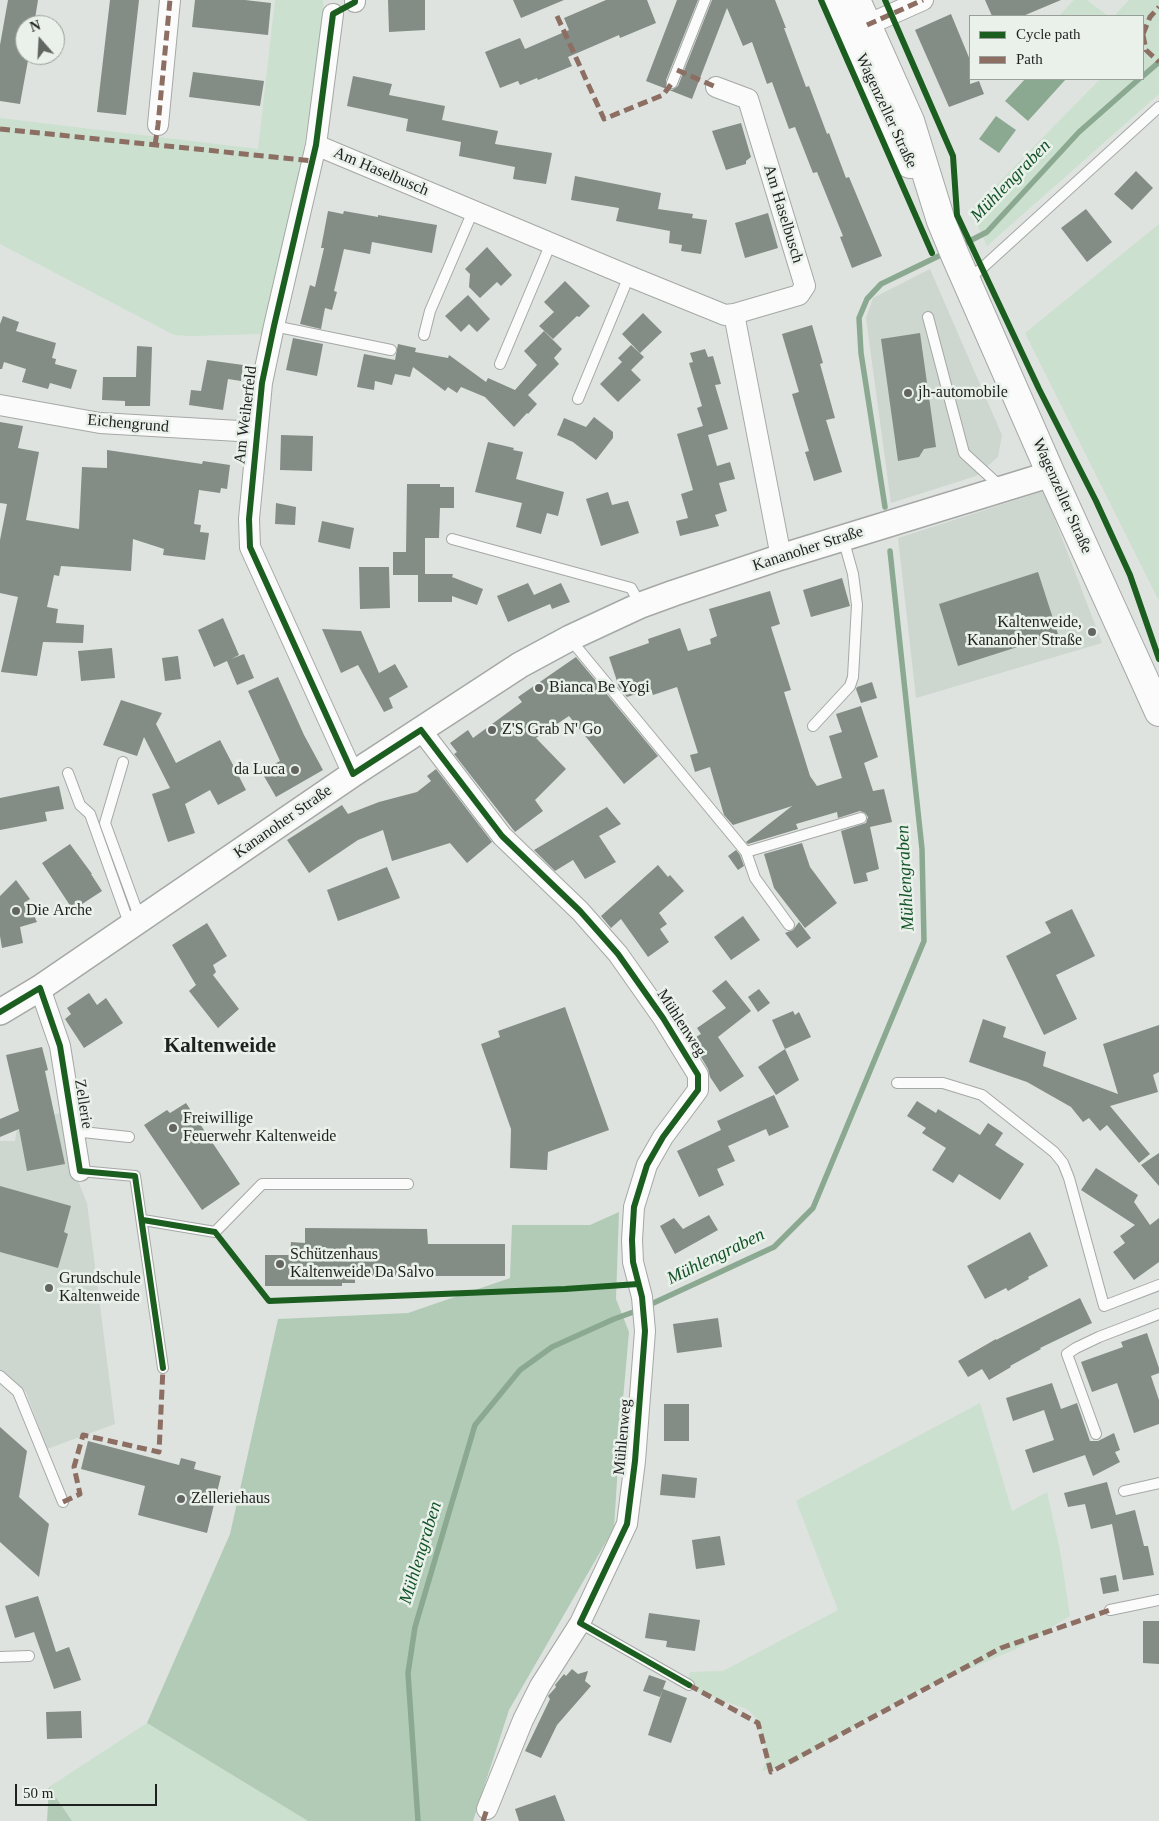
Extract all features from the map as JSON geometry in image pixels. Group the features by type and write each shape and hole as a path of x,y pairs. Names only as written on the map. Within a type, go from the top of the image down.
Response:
{"main road":[{"name":"Wagenzeller Straße","path":"835,0 890,126 949,240 1159,712"},
{"name":"Wagenzeller Straße","path":"856,0 910,121 949,240"}],"street":[{"path":"158,125 170,0"},
{"path":"867,25 923,0"},
{"name":"Am Weiherfeld","path":"333,14 316,145 262,382 249,519 250,547 352,774"},
{"name":"Am Haselbusch","path":"316,145 473,212 725,315 734,314 799,294 805,286 748,99 716,87"},
{"path":"734,314 781,557"},
{"name":"Eichengrund","path":"0,405 100,423 256,432"},
{"name":"Kananoher Straße","path":"0,1012 40,988 135,924 352,774 520,665 570,638 641,605 781,557 1052,474"},
{"name":"Mühlenweg","path":"421,730 502,836 580,911 618,954 663,1018 698,1076 698,1090 663,1137 647,1164 634,1207 632,1240 645,1331 635,1461 627,1524 580,1623 540,1686 522,1720 487,1809"},
{"name":"Zellerie","path":"40,988 60,1046 80,1171"}],"lane":[{"path":"672,83 705,0"},
{"path":"966,280 1159,107"},
{"path":"424,335 430,311 473,212"},
{"path":"500,364 551,243"},
{"path":"578,399 629,276"},
{"path":"928,317 964,453 1003,490"},
{"path":"274,326 391,350"},
{"path":"813,726 850,686 853,677 857,605 853,574 843,538"},
{"path":"452,539 631,588 641,605"},
{"path":"570,638 746,852 754,878 789,925"},
{"path":"123,762 105,822 135,924"},
{"path":"68,772 80,805 90,814 135,924"},
{"path":"746,852 861,818"},
{"path":"897,1083 943,1083 982,1095 1054,1152 1062,1162 1070,1178 1104,1306 1159,1285"},
{"path":"73,1131 129,1136"},
{"name":"Zellerie","path":"80,1171 135,1176 143,1220"},
{"path":"163,1368 143,1220 215,1232 262,1184 408,1184"},
{"path":"1096,1434 1067,1354 1099,1336 1159,1314"},
{"path":"0,1376 18,1392 63,1502"},
{"path":"1124,1491 1159,1483"},
{"path":"1110,1610 1159,1600"},
{"path":"580,1623 688,1685"},
{"path":"0,1657 29,1656"}],"shaded area":[{"path":"275,0 323,0 324,14 303,153 262,334 174,335 0,244 0,118 258,149"},
{"path":"1074,0 1087,0 1107,15 1060,15"},
{"path":"1129,0 1159,0 1159,94 987,246 971,211 1099,80 1144,80 1144,15 1115,15"},
{"path":"1024,80 1065,80 1028,121 1005,101"},
{"path":"996,116 1016,130 999,153 979,139"},
{"path":"1159,224 1159,601 1025,333"},
{"path":"930,269 1002,435 998,457 976,476 891,503 866,318 873,298"},
{"path":"1044,491 1102,643 916,698 898,538"},
{"name":"Grundschule Kaltenweide","path":"61,1113 76,1176 87,1203 115,1424 47,1449 26,1392 0,1372 0,1141 15,1141 18,1123"},
{"path":"619,1212 616,1299 629,1332 614,1528 509,1710 473,1821 308,1821 147,1723 230,1534 278,1319 408,1313 510,1278 512,1225 590,1225"},
{"path":"980,1403 1012,1511 1047,1492 1060,1550 1070,1616 1016,1649 906,1696 794,1763 762,1771 768,1757 756,1718 747,1709 687,1688 690,1672 723,1671 838,1610 796,1501"},
{"path":"147,1723 308,1821 72,1821 49,1787"},
{"path":"49,1787 72,1821 47,1821"}],"building":[{"path":"8,0 38,0 36,15 15,15 15,65 27,65 20,104 0,101 0,45"},
{"path":"110,0 139,0 126,115 97,112"},
{"path":"195,0 245,0 271,3 268,35 192,27"},
{"path":"388,0 425,0 425,30 389,32"},
{"path":"513,0 564,0 521,18"},
{"path":"606,0 647,0 656,23 620,38 619,35 568,57 572,66 538,80 537,78 520,85 518,81 500,88 485,52 520,38 525,49 569,30 564,18"},
{"path":"677,0 698,0 666,80 666,87 672,90 678,86 712,0 775,0 806,87 809,86 827,134 829,133 846,178 849,177 882,256 852,268 840,237 843,236 817,172 813,173 795,127 789,129 772,82 767,84 752,42 743,46 727,8 692,99 646,81"},
{"path":"985,0 1061,0 1025,15 992,15"},
{"path":"951,14 969,58 970,84 979,81 984,94 949,107 915,30"},
{"path":"193,72 264,81 260,106 189,97"},
{"path":"353,76 392,84 389,95 445,106 442,120 498,131 495,144 552,153 546,184 513,179 515,167 459,156 461,142 406,131 408,119 347,106"},
{"path":"741,123 751,157 746,161 746,164 726,170 712,131"},
{"path":"1136,171 1153,188 1132,210 1114,194"},
{"path":"575,176 661,193 658,209 693,214 692,218 707,220 701,254 681,251 682,245 669,243 670,231 616,221 619,208 571,200"},
{"path":"1086,209 1112,242 1087,262 1061,228"},
{"path":"328,211 343,214 344,211 378,217 378,215 437,225 432,253 372,242 370,254 344,249 334,291 337,292 332,310 325,308 321,329 300,324 310,285 315,287 324,248 321,248"},
{"path":"768,213 778,248 745,258 735,223"},
{"path":"487,247 512,275 501,286 497,282 480,298 469,287 470,274 465,269"},
{"path":"565,281 590,306 553,339 539,326 554,312 544,302"},
{"path":"468,295 490,319 477,332 469,324 461,332 445,316"},
{"path":"643,313 662,332 640,353 622,334"},
{"path":"3,316 19,322 16,331 56,343 52,358 56,359 55,364 77,370 71,389 50,383 48,389 22,382 26,369 4,362 2,369 0,369 0,324"},
{"path":"812,325 823,363 820,364 835,418 826,420 842,472 814,481 805,452 809,451 792,394 799,392 782,334"},
{"path":"544,331 562,349 554,358 559,364 528,395 537,404 514,427 485,397 461,387 457,393 448,387 445,391 413,367 410,377 395,374 392,385 375,381 374,390 357,387 364,354 395,360 398,344 416,348 415,352 448,358 449,355 486,382 488,378 515,390 537,365 524,351"},
{"name":"jh-automobile","path":"920,333 936,447 924,449 919,457 898,461 881,339"},
{"path":"293,338 323,344 317,376 286,370"},
{"path":"631,345 644,357 631,370 641,380 618,402 600,384 622,362 618,358"},
{"path":"137,346 152,347 150,406 125,406 125,401 102,400 103,377 136,377"},
{"path":"705,349 708,357 713,356 721,384 715,385 728,429 708,435 717,466 730,462 735,479 719,483 727,511 715,515 719,526 680,536 676,521 688,518 681,494 693,490 677,434 703,426 697,408 702,406 689,363 693,362 690,353"},
{"path":"207,360 243,365 241,381 228,379 223,410 189,405 191,390 201,391"},
{"path":"594,417 613,432 613,438 596,460 573,442 557,435 564,418 586,427"},
{"path":"0,422 23,426 18,448 39,452 26,520 79,529 82,467 107,468 107,450 202,464 203,461 230,465 227,489 221,488 220,493 199,490 194,524 201,525 200,532 209,533 205,560 163,555 164,549 133,539 131,571 61,566 59,576 54,575 47,607 58,609 56,623 84,625 83,643 43,642 37,676 1,672 18,597 0,593 0,540 7,504 0,503"},
{"path":"281,435 313,436 312,471 280,470"},
{"path":"488,442 523,452 516,479 564,492 558,516 547,513 541,534 516,527 522,503 475,492"},
{"path":"407,484 440,484 440,487 454,487 454,508 440,508 439,538 425,538 425,574 453,574 452,577 483,589 477,605 452,596 452,602 418,602 418,575 393,575 393,552 406,552"},
{"path":"608,492 612,505 628,501 639,533 601,546 586,499"},
{"path":"276,503 296,507 295,525 275,524"},
{"path":"322,521 354,528 350,549 318,542"},
{"path":"359,567 389,567 390,608 360,609"},
{"path":"1038,572 1058,634 958,666 939,604"},
{"path":"842,578 850,606 811,617 803,590"},
{"path":"528,583 534,595 561,583 570,602 552,609 550,604 508,622 497,596"},
{"path":"770,591 780,624 771,627 791,690 784,692 810,776 817,786 842,778 829,736 842,732 836,714 861,706 878,757 864,763 873,791 884,789 892,822 870,827 879,869 866,873 868,881 854,884 841,831 866,823 868,817 865,813 860,811 838,818 837,812 796,824 798,829 748,844 746,842 792,806 733,825 724,815 710,767 695,772 690,755 698,753 677,687 653,695 651,689 627,697 619,687 609,657 649,643 648,639 680,628 688,651 711,644 710,639 717,636 709,609"},
{"path":"223,618 239,655 231,659 244,654 254,678 237,685 227,661 214,667 198,630"},
{"path":"322,629 361,631 379,673 395,664 408,687 389,698 393,708 384,712 358,665 341,673"},
{"path":"112,648 115,678 81,681 78,651"},
{"path":"178,656 181,679 165,681 162,658"},
{"path":"576,657 658,756 624,784 569,716 536,738 566,769 535,800 543,811 515,832 454,754 457,752 450,743 468,730 473,738 522,702 518,697"},
{"path":"278,677 304,735 323,770 276,797 261,771 280,761 248,691"},
{"path":"872,682 877,698 861,703 857,687"},
{"path":"121,700 162,713 156,724 176,763 220,740 246,790 218,805 210,790 185,804 195,833 168,842 152,794 170,788 144,737 137,756 103,745"},
{"path":"436,769 492,842 467,863 450,843 392,861 383,830 358,840 309,873 287,840 342,805 348,814 379,802 417,792 431,781 427,776"},
{"path":"59,786 64,809 45,812 47,821 0,830 0,798"},
{"path":"607,807 621,824 599,836 616,862 585,879 573,860 555,871 534,850"},
{"path":"802,843 810,867 837,903 805,928 774,888 764,854"},
{"path":"70,844 102,891 73,910 42,863"},
{"path":"736,850 744,866 738,870 728,856"},
{"path":"658,865 684,891 659,913 667,924 660,929 669,942 648,957 621,919 611,928 601,916"},
{"path":"387,867 400,898 338,921 327,890"},
{"name":"Die Arche","path":"16,880 30,899 27,901 37,922 20,927 23,943 2,948 0,936 0,896"},
{"path":"1072,909 1095,956 1056,975 1077,1019 1044,1035 1006,956 1051,933 1045,922"},
{"path":"743,916 760,940 731,960 714,937"},
{"path":"799,922 811,938 797,948 785,933 793,930"},
{"path":"207,923 227,956 213,965 216,972 213,975 239,1009 218,1028 189,991 196,985 172,945"},
{"path":"726,980 751,1011 718,1037 744,1076 720,1092 691,1040 701,1034 697,1028 726,1008 712,991"},
{"path":"759,989 770,1003 758,1012 748,997"},
{"path":"89,993 97,1005 106,998 123,1023 84,1048 65,1019 71,1014 67,1008"},
{"path":"565,1007 609,1130 548,1152 547,1170 510,1168 511,1129 481,1044 500,1037 498,1031"},
{"path":"793,1011 795,1015 799,1012 811,1037 785,1049 772,1020"},
{"path":"983,1019 1006,1027 1003,1037 1046,1052 1043,1066 1118,1094 1103,1044 1159,1025 1159,1072 1153,1075 1158,1092 1110,1106 1150,1154 1139,1163 1107,1125 1100,1131 1089,1118 1083,1122 1071,1107 1027,1082 969,1062"},
{"path":"42,1047 48,1070 45,1071 65,1164 27,1171 19,1129 0,1137 0,1119 19,1111 6,1055"},
{"path":"785,1049 799,1080 776,1095 758,1067"},
{"path":"774,1095 789,1127 769,1136 766,1129 728,1146 735,1161 717,1169 724,1185 699,1197 677,1151 721,1130 717,1121"},
{"path":"917,1101 936,1113 938,1109 980,1135 988,1123 1003,1133 995,1145 1024,1164 1000,1200 959,1174 953,1183 932,1170 946,1148 922,1133 926,1128 907,1116"},
{"path":"186,1103 240,1184 202,1210 144,1125 167,1110 170,1113"},
{"path":"1159,1153 1159,1186 1141,1165"},
{"path":"1096,1168 1138,1195 1134,1202 1150,1225 1159,1218 1159,1262 1134,1280 1113,1252 1125,1243 1120,1236 1135,1225 1081,1190"},
{"path":"0,1186 71,1206 64,1232 68,1234 58,1268 0,1252"},
{"path":"709,1215 718,1230 675,1254 660,1226 674,1218 683,1229"},
{"path":"305,1228 427,1229 428,1244 505,1244 505,1276 355,1276 355,1283 342,1283 342,1286 265,1286 265,1255 290,1255 291,1242 305,1243"},
{"path":"1030,1232 1048,1266 1008,1291 1006,1288 985,1299 967,1266"},
{"path":"1080,1298 1092,1323 1040,1348 989,1380 982,1369 968,1377 958,1361 996,1339"},
{"path":"718,1318 722,1347 677,1353 673,1324"},
{"path":"1147,1333 1159,1368 1159,1373 1151,1376 1159,1400 1159,1424 1134,1433 1117,1383 1092,1392 1081,1362 1123,1347 1121,1342"},
{"path":"1052,1383 1061,1409 1077,1403 1090,1441 1098,1441 1114,1433 1120,1450 1115,1452 1120,1462 1093,1476 1085,1455 1033,1473 1025,1450 1054,1440 1044,1410 1013,1421 1006,1398"},
{"path":"664,1404 689,1404 689,1441 664,1441"},
{"path":"0,1427 27,1451 19,1497 49,1524 39,1577 0,1542"},
{"path":"88,1441 179,1465 181,1458 196,1462 194,1469 221,1476 207,1533 138,1515 145,1486 81,1469"},
{"path":"662,1474 697,1478 695,1498 660,1495"},
{"path":"1107,1482 1116,1515 1135,1510 1144,1546 1148,1546 1154,1575 1123,1580 1112,1524 1091,1529 1085,1504 1068,1507 1064,1493"},
{"path":"720,1536 725,1565 696,1569 692,1540"},
{"path":"1116,1575 1119,1591 1103,1594 1100,1578"},
{"path":"38,1596 56,1652 69,1647 81,1680 54,1689 34,1632 15,1638 5,1606"},
{"path":"649,1613 700,1620 695,1651 666,1647 667,1641 645,1638"},
{"path":"1143,1621 1159,1621 1159,1664 1143,1663"},
{"path":"572,1669 578,1674 588,1671 585,1681 591,1686 557,1725 541,1758 525,1751 550,1699 548,1696 564,1674 566,1676"},
{"path":"649,1675 666,1681 660,1697 643,1691"},
{"path":"663,1689 687,1698 671,1743 648,1735"},
{"path":"81,1711 82,1738 47,1739 46,1712"},
{"path":"555,1795 565,1821 519,1821 515,1809"}],"waterway":[{"name":"Mühlengraben","path":"1144,75 1159,62"},
{"name":"Mühlengraben","path":"960,246 987,232 1079,132 1138,80"},
{"name":"Mühlengraben","path":"885,507 861,353 859,318 867,299 881,284 947,252"},
{"name":"Mühlengraben","path":"647,1306 774,1247 813,1208 924,941 922,849 890,551"},
{"name":"Mühlengraben","path":"418,1821 408,1673 415,1627 475,1425 520,1370 552,1347 614,1319 639,1310"}],"marked path":[{"path":"155,145 170,0"},
{"path":"867,25 923,0"},
{"path":"1144,32 1150,17 1159,7"},
{"path":"557,16 604,119 663,95 672,83"},
{"path":"1144,40 1146,50 1159,62"},
{"path":"677,70 716,87"},
{"path":"0,129 313,161"},
{"path":"63,1502 80,1494 74,1467 83,1435 159,1452 163,1368"},
{"path":"689,1685 758,1723 771,1772 1001,1648 1110,1610"},
{"path":"483,1821 487,1809"}],"cycle path":[{"path":"355,0 355,2 333,14 316,145 262,383 249,519 250,547 353,774 421,730 502,836 580,911 618,954 663,1018 698,1075 698,1090 663,1137 647,1165 634,1207 633,1262 642,1297 645,1331 635,1461 627,1524 580,1623 689,1685"},
{"path":"821,0 932,253"},
{"path":"885,0 953,156 957,215 1130,575 1159,659"},
{"path":"0,1012 40,988 60,1046 80,1171 135,1176 163,1368"},
{"path":"143,1220 215,1232 269,1301 565,1289 638,1284"}],"place":[{"name":"jh-automobile","path":"908,393"},
{"name":"Kaltenweide, Kananoher Straße","path":"1092,632"},
{"name":"Bianca Be Yogi","path":"539,688"},
{"name":"Z'S Grab N' Go","path":"492,730"},
{"name":"da Luca","path":"295,770"},
{"name":"Die Arche","path":"16,911"},
{"name":"Freiwillige Feuerwehr Kaltenweide","path":"173,1128"},
{"name":"Schützenhaus Kaltenweide Da Salvo","path":"280,1264"},
{"name":"Grundschule Kaltenweide","path":"49,1288"},
{"name":"Zelleriehaus","path":"181,1499"}],"district":[{"name":"Kaltenweide","path":"220,1047"}]}
